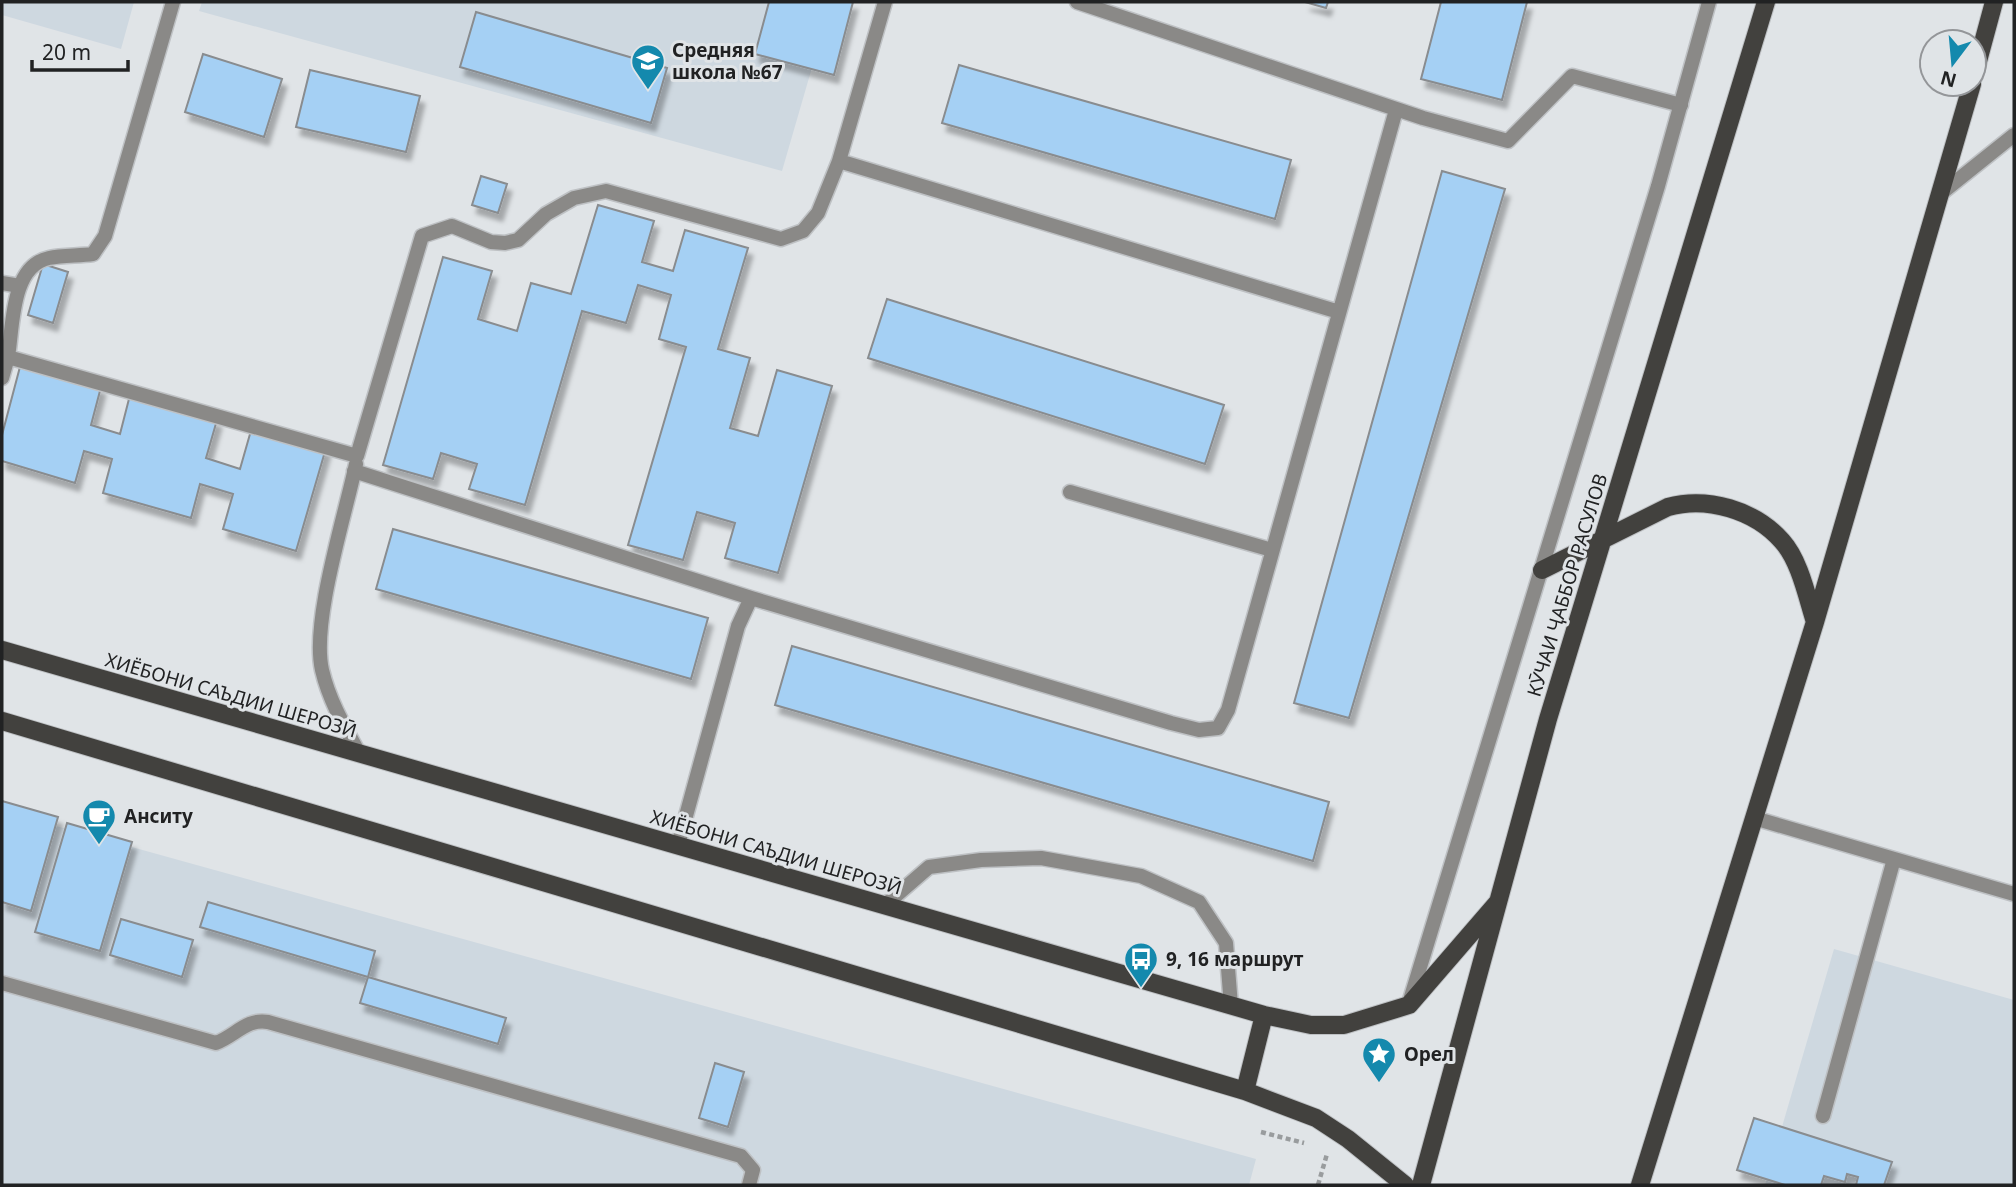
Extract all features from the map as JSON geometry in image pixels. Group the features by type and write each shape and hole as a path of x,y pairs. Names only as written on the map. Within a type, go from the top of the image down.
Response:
{"main road":[{"name":"КӮЧАИ ҶАББОР РАСУЛОВ","path":"1421,1185 1548,719 1766,2"},
{"path":"1987,28 1994,2"},
{"path":"1640,1185 1815,622 1968,98"},
{"path":"1542,570 1644,517 1687,502 1712,503 1758,522 1783,542 1799,574 1815,622"},
{"name":"ХИЁБОНИ САЪДИИ ШЕРОЗӢ","path":"2,650 1264,1015 1311,1025 1345,1025 1409,1004"},
{"path":"2,721 1245,1091 1316,1118 1348,1139 1405,1185"},
{"path":"1409,1004 1499,902"},
{"path":"1245,1091 1264,1015"}],"street":[{"path":"2,378 20,286 31,265 49,258 93,254 105,236 173,2"},
{"path":"359,753 335,710 321,668 322,616 357,456 422,236 452,226 491,242 512,241 574,198 606,191 781,239 803,231 818,213 839,161 885,2"},
{"path":"1077,2 1396,110 1508,141 1572,76 1681,105"},
{"path":"1409,1004 1542,570 1681,105 1709,2"},
{"path":"354,471 751,598 1171,723 1199,730 1218,728 1228,710 1396,110"},
{"path":"1939,195 2014,135"},
{"path":"839,161 1339,312"},
{"path":"2,283 20,286"},
{"path":"8,357 357,456"},
{"path":"1070,492 1272,550"},
{"path":"678,845 738,626 751,598"},
{"path":"1754,818 2014,894"},
{"path":"884,906 929,867 981,860 1041,859 1141,876 1199,902 1226,943 1231,1006"},
{"path":"1823,1116 1894,859"},
{"path":"2,983 216,1043 246,1024 258,1020 268,1022 741,1156 753,1170 749,1185"}],"path":[{"path":"1261,1132 1315,1146"},
{"path":"1318,1185 1328,1149"}],"shaded area":[{"path":"2,2 134,2 121,49 2,15"},
{"name":"Средняя школа №67","path":"202,2 831,2 782,171 199,11"},
{"path":"2,811 1256,1159 1249,1185 2,1185"},
{"path":"1834,949 2014,1000 2014,1185 1765,1185"}],"building":[{"path":"769,2 853,2 834,75 755,54"},
{"path":"1305,2 1328,2 1326,8"},
{"path":"1441,2 1527,2 1502,100 1421,79"},
{"path":"476,12 667,68 651,123 460,67"},
{"path":"203,54 282,79 264,137 185,112"},
{"path":"959,65 1291,160 1275,219 942,123"},
{"path":"310,70 420,96 406,152 296,127"},
{"path":"1442,171 1505,189 1349,718 1294,703"},
{"path":"481,176 507,184 498,213 472,205"},
{"path":"598,205 654,221 642,262 673,271 685,230 748,248 718,349 750,358 730,428 758,436 777,370 832,386 778,573 725,558 735,523 697,512 683,560 628,545 686,347 659,339 671,295 638,285 626,323 582,311 525,505 469,489 477,464 441,453 433,479 383,465 443,257 492,271 478,319 517,331 531,283 571,294"},
{"path":"43,264 68,272 53,323 28,315"},
{"path":"887,299 1224,405 1205,464 868,358"},
{"path":"21,363 101,387 91,425 120,434 130,395 217,420 206,458 240,469 252,427 326,448 296,551 223,529 233,494 200,484 191,518 103,493 112,459 84,451 75,483 2,461 2,435"},
{"path":"393,529 708,618 691,679 376,589"},
{"path":"792,646 1329,802 1313,861 775,705"},
{"path":"2,801 58,817 31,911 2,902"},
{"path":"67,823 132,842 100,951 35,932"},
{"path":"208,902 375,951 368,977 200,927"},
{"path":"121,919 193,940 182,977 110,955"},
{"path":"368,977 506,1018 498,1044 360,1003"},
{"path":"715,1063 744,1072 728,1127 699,1118"},
{"path":"1754,1118 1892,1162 1884,1185 1856,1185 1858,1177 1847,1174 1845,1182 1824,1176 1821,1185 1785,1185 1737,1170"}],"place":[{"name":"Средняя школа №67","path":"648,91"},
{"name":"Анситу","path":"99,846"},
{"name":"9, 16 маршрут","path":"1141,989"},
{"name":"Орел","path":"1379,1084"}]}
